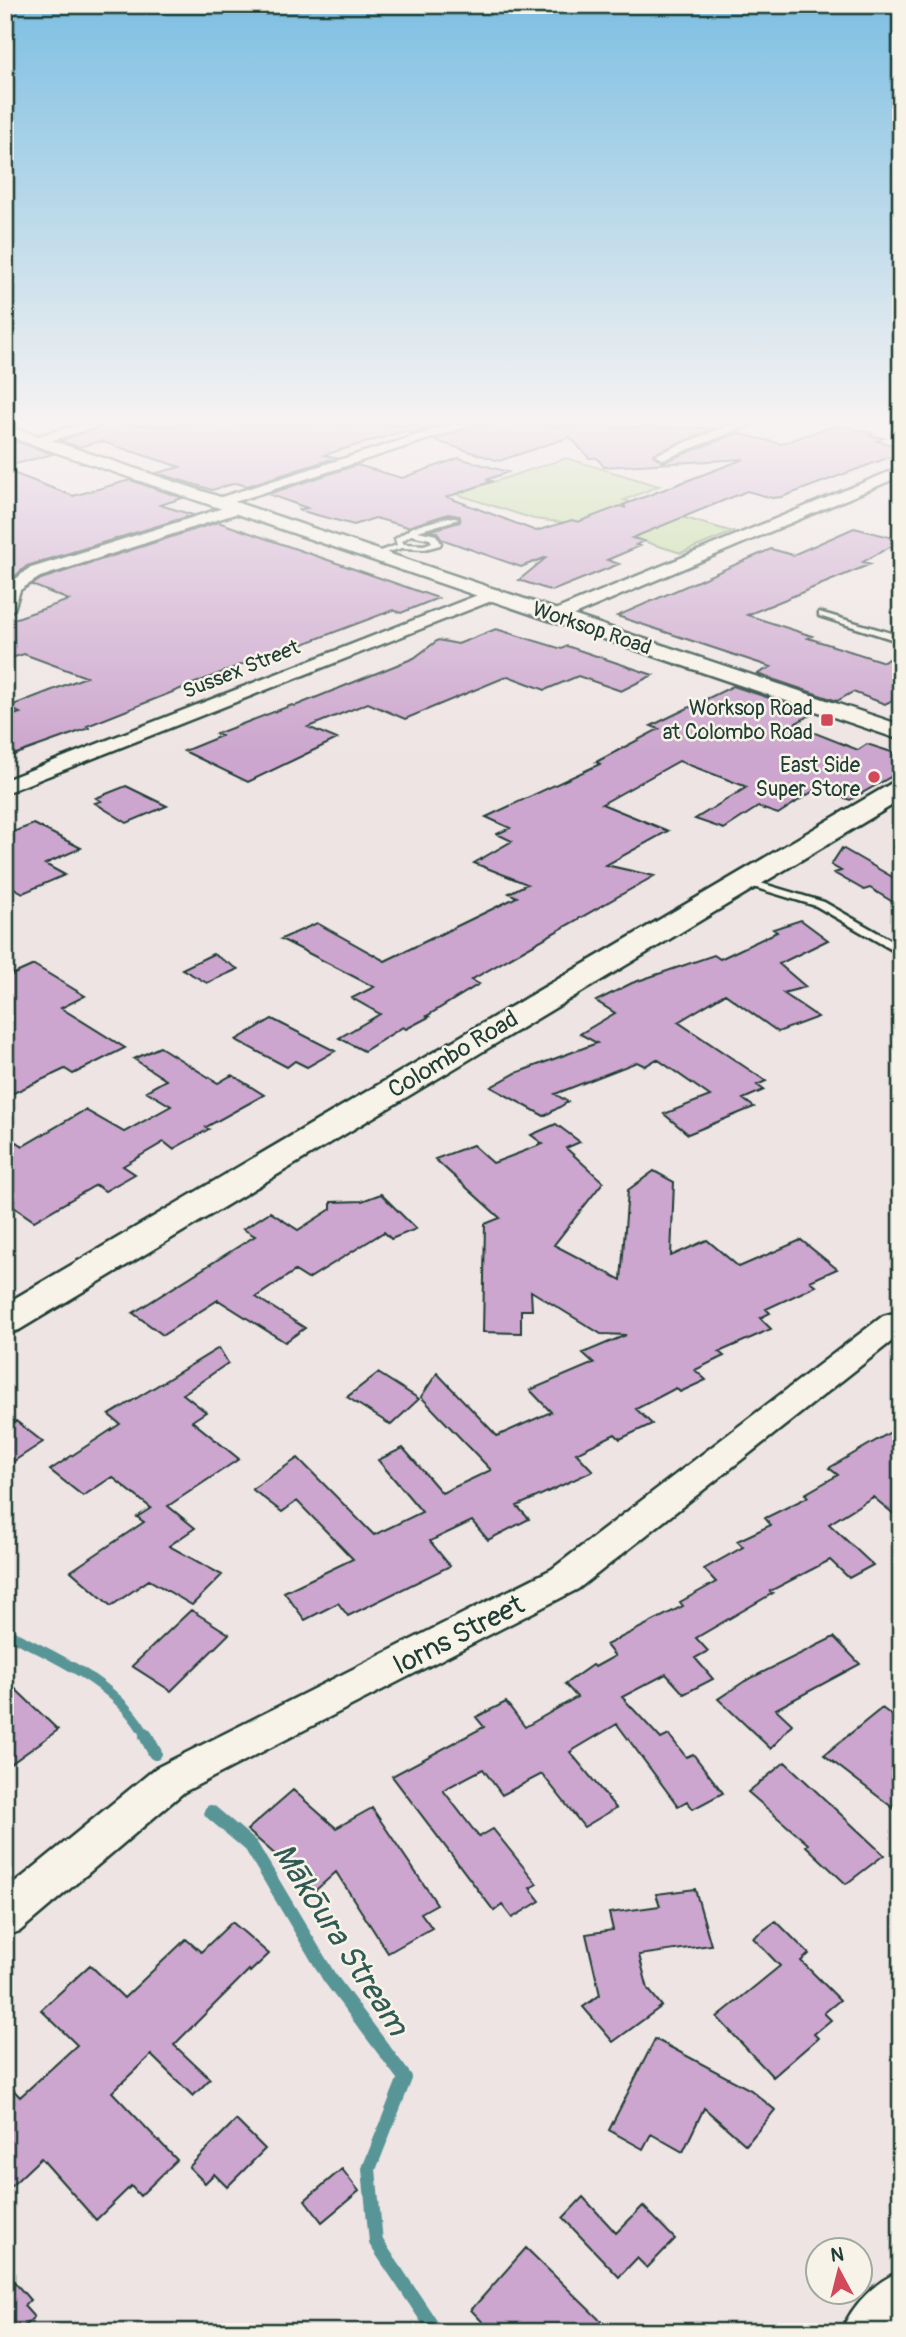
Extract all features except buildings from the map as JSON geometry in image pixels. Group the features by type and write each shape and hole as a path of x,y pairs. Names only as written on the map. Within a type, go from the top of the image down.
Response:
{"street":[{"path":"5,609 14,583 34,573 146,534"},
{"name":"Worksop Road","path":"317,534 901,733"},
{"path":"556,616 751,534"},
{"name":"Sussex Street","path":"5,787 494,594"},
{"name":"Colombo Road","path":"5,1321 901,789"},
{"name":"Iorns Street","path":"5,1917 170,1780 565,1579 894,1322"},
{"path":"866,2332 901,2296"}],"lane":[{"path":"402,546 398,539 409,534"},
{"path":"376,554 402,546 420,547 437,543 433,537 421,534"},
{"path":"822,614 901,639"},
{"path":"744,881 820,904 901,951"}],"green space":[{"path":"620,534 728,534 681,553"}],"waterway":[{"name":"Mākōura Stream","path":"5,1632 85,1674 120,1702 147,1738"},
{"name":"Mākōura Stream","path":"146,1736 155,1753"},
{"name":"Mākōura Stream","path":"211,1812 251,1846 329,1977 405,2078 369,2169 376,2242 436,2332"}],"place":[{"name":"Worksop Road at Colombo Road","path":"827,720"},
{"name":"East Side Super Store","path":"874,777"}]}
